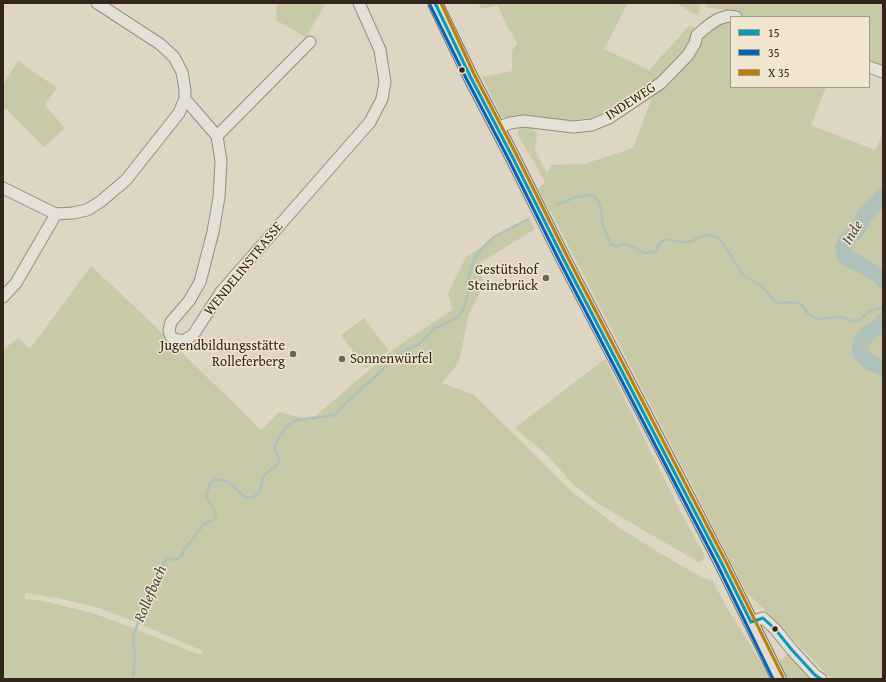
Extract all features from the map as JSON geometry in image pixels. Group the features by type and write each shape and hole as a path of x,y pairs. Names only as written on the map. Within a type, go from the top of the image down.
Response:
{"main road":[{"path":"435,3 468,72 563,258 672,464 779,679"}],"street":[{"path":"3,188 56,214 87,210 100,202 126,180 179,113 185,99 185,90 182,72 174,57 160,44 98,3"},
{"name":"WENDELINSTRASSE","path":"217,136 221,161 219,196 213,232 200,282 189,301 171,322 169,330 172,338 183,341 192,335 221,292 370,122 382,99 385,82 380,50 359,3"},
{"name":"INDEWEG","path":"497,128 510,123 524,121 573,127 592,125 608,118 661,83 688,55 697,35 718,19 730,16"},
{"path":"185,99 217,136 310,42"},
{"path":"870,67 883,72"},
{"path":"3,297 16,283 56,214"},
{"path":"751,622 763,618 775,629 792,650 820,679"}],"green space":[{"path":"277,3 326,3 306,37 276,20"},
{"path":"479,3 628,3 604,49 649,70 689,26 696,28 686,55 659,80 606,112 590,118 566,121 502,117 482,77 512,71 512,51 517,43 507,27 498,5 480,9"},
{"path":"676,3 701,3 698,14 694,14"},
{"path":"707,3 883,3 883,69 870,64 870,16 744,16 731,11 706,7"},
{"path":"727,21 730,21 730,88 826,88 811,125 875,150 883,133 883,679 833,679 826,674 746,592 538,189 545,182 517,133 521,124 530,125 537,134 535,151 547,173 552,165 584,164 633,148 653,95 672,80 708,32"},
{"path":"18,61 57,88 45,105 65,128 44,147 6,108 3,110 3,85"},
{"path":"529,217 535,229 475,266 485,283 469,314 459,362 442,383 474,395 572,492 617,526 703,578 712,580 726,606 771,679 3,679 3,350 18,338 30,349 91,266 261,430 279,412 311,420 395,348 452,310 448,293 466,257","holes":["26,593 62,599 99,608 203,651 200,655 92,613 44,601 24,599"]},
{"path":"364,318 389,351 366,368 341,335"},
{"path":"605,359 680,511 704,554 702,561 698,562 597,503 574,485 546,454 515,428"},
{"path":"790,653 812,679 786,679 778,662"}],"waterway":[{"path":"557,205 576,197 590,195 596,198 600,204 603,227 611,244 616,246 624,244 644,253 655,252 658,245 662,241 670,239 683,242 692,241 702,236 709,235 718,238 725,246 743,275 763,287 774,301 778,303 794,302 802,305 807,313 817,319 842,317 852,321 860,320 868,312 883,308"},
{"name":"Inde","path":"883,196 864,216 857,231 847,239 843,249 846,258 878,275 883,281"},
{"name":"Rollefbach","path":"131,679 135,660 133,636 163,564 167,559 175,560 182,556 184,550 204,524 216,517 214,508 206,496 211,482 216,479 229,482 245,497 253,498 258,493 263,478 267,472 275,467 279,462 278,455 274,447 288,425 297,420 335,415 402,352 419,344 434,329 457,318 464,308 468,293 469,276 474,260 482,248 494,237 528,219"},
{"name":"Inde","path":"883,321 861,341 860,353 871,363 883,368"}],"transit line":[{"name":"15","path":"435,3 470,76 751,622"},
{"path":"441,3 474,74 725,560 783,677"},
{"name":"35","path":"430,5 559,260 717,564 773,679"},
{"name":"15","path":"751,622 763,618 775,629 815,675 821,679"}],"place":[{"name":"Gestütshof Steinebrück","path":"546,278"},
{"name":"Jugendbildungsstätte Rolleferberg","path":"293,354"},
{"name":"Sonnenwürfel","path":"342,359"}]}
